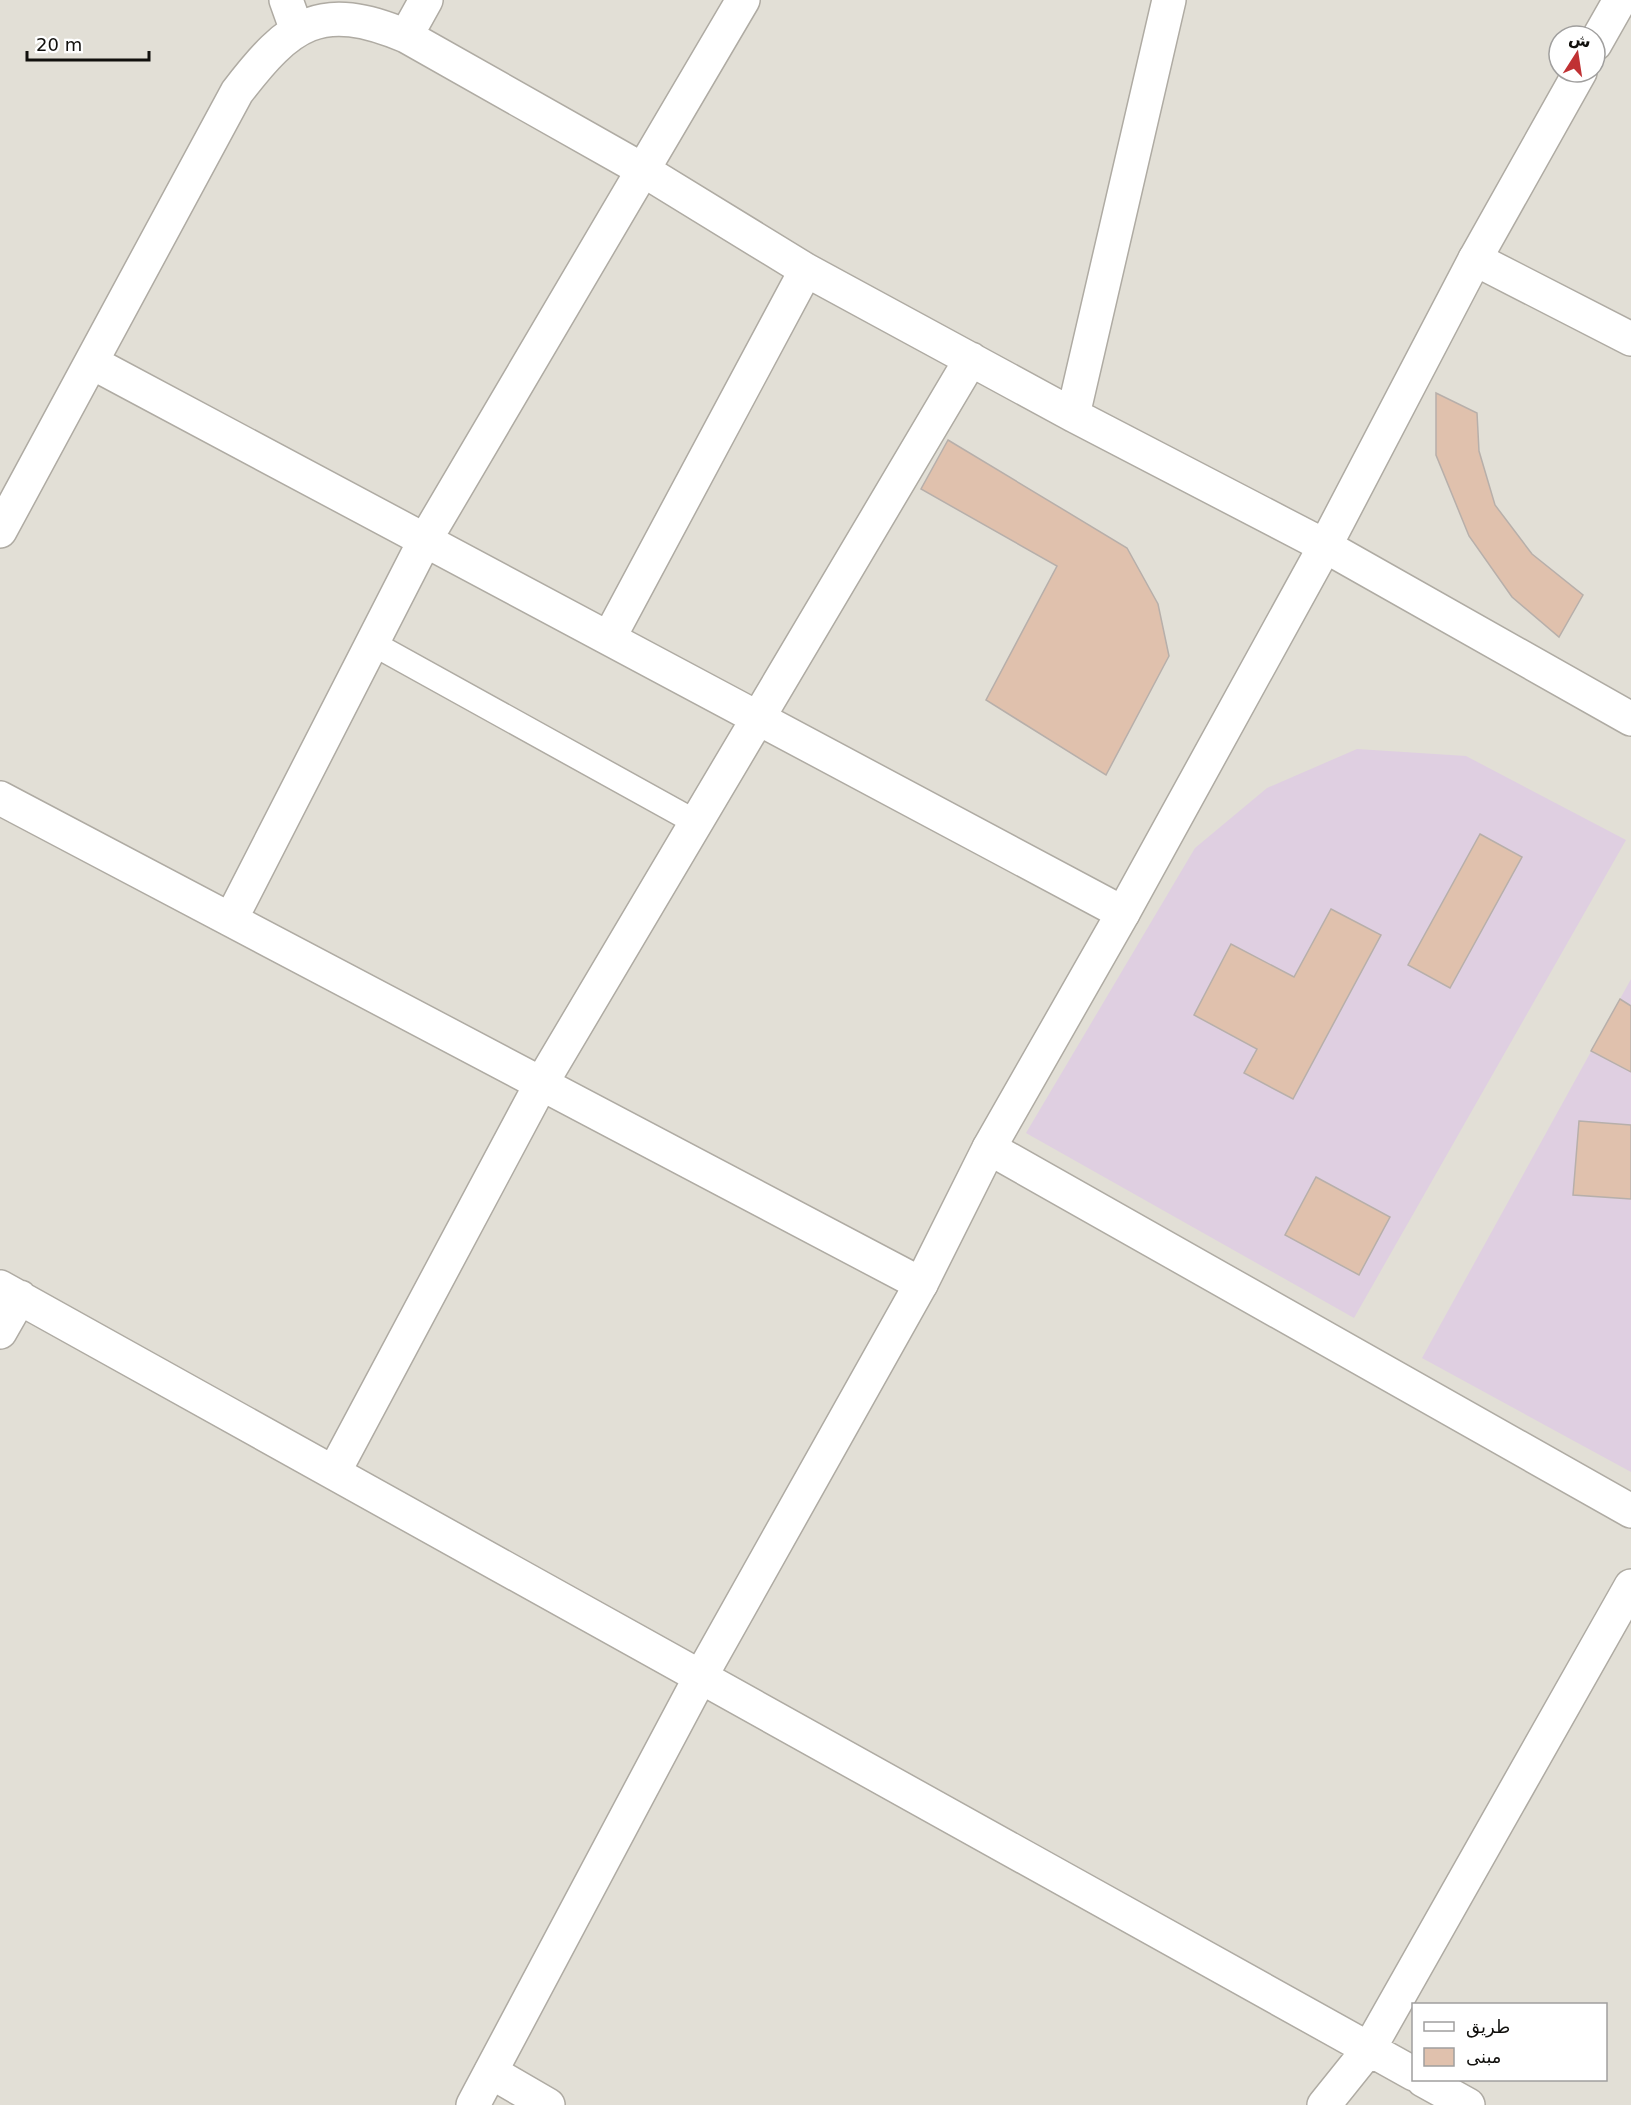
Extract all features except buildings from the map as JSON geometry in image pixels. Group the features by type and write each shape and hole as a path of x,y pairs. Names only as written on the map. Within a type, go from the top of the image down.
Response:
{"street":[{"path":"406,36 426,0"},
{"path":"231,920 425,540 743,0"},
{"path":"1073,414 1168,0"},
{"path":"1607,24 1620,0"},
{"path":"3,520 93,363 237,92 269,50 291,14 340,15 374,21 406,36 642,170 806,270 1626,706"},
{"path":"473,2105 701,1676 921,1284 989,1148 1123,913 1325,546 1475,259 1573,84"},
{"path":"1475,259 1631,339"},
{"path":"609,638 806,270"},
{"path":"334,1472 541,1084 971,359"},
{"path":"93,363 1123,913"},
{"path":"0,798 921,1284"},
{"path":"989,1148 1631,1511"},
{"path":"0,1332 10,1292 1412,2073"},
{"path":"1324,2105 1369,2049 1631,1586"},
{"path":"491,2072 548,2105"},
{"path":"1426,2081 1468,2105"}],"lane":[{"path":"372,643 697,823"}],"shaded area":[{"path":"1357,749 1466,756 1626,840 1354,1318 1026,1133 1195,848 1267,788"},
{"path":"1631,979 1631,1472 1422,1358"}]}
